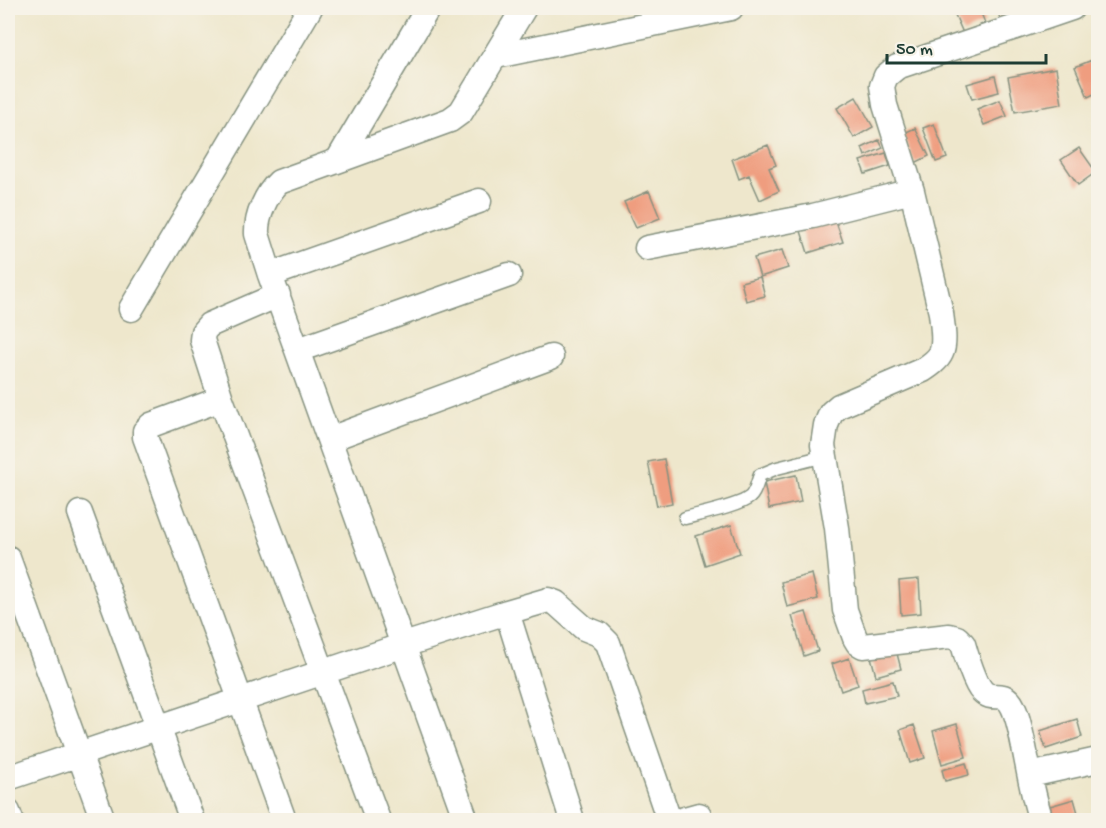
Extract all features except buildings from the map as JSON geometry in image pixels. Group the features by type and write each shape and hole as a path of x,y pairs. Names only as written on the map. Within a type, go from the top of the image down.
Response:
{"street":[{"path":"131,309 310,8"},
{"path":"338,160 428,8"},
{"path":"466,820 274,285 257,228 260,213 271,190 279,182 454,118 461,112 525,8"},
{"path":"496,56 731,8"},
{"path":"1041,820 1014,708 1005,696 989,696 982,691 963,644 957,638 936,637 862,646 855,638 845,610 837,528 823,445 825,425 831,413 839,406 923,370 941,353 943,333 941,313 912,191 885,105 882,86 886,76 897,67 1072,8"},
{"path":"647,248 813,216 912,191"},
{"path":"378,820 221,399 202,340 203,332 209,325 274,285 479,201"},
{"path":"298,350 509,275"},
{"path":"330,439 551,357"},
{"path":"221,399 151,425 145,437 284,820"},
{"path":"80,513 192,820"},
{"path":"8,558 103,820"},
{"path":"8,778 322,672 548,600 556,603 584,627 599,634 608,643 669,820"},
{"path":"507,612 572,820"},
{"path":"1030,775 1098,760"},
{"path":"8,812 10,820"}],"lane":[{"path":"685,518 725,508 749,498 755,491 760,475 769,471 825,456"}]}
